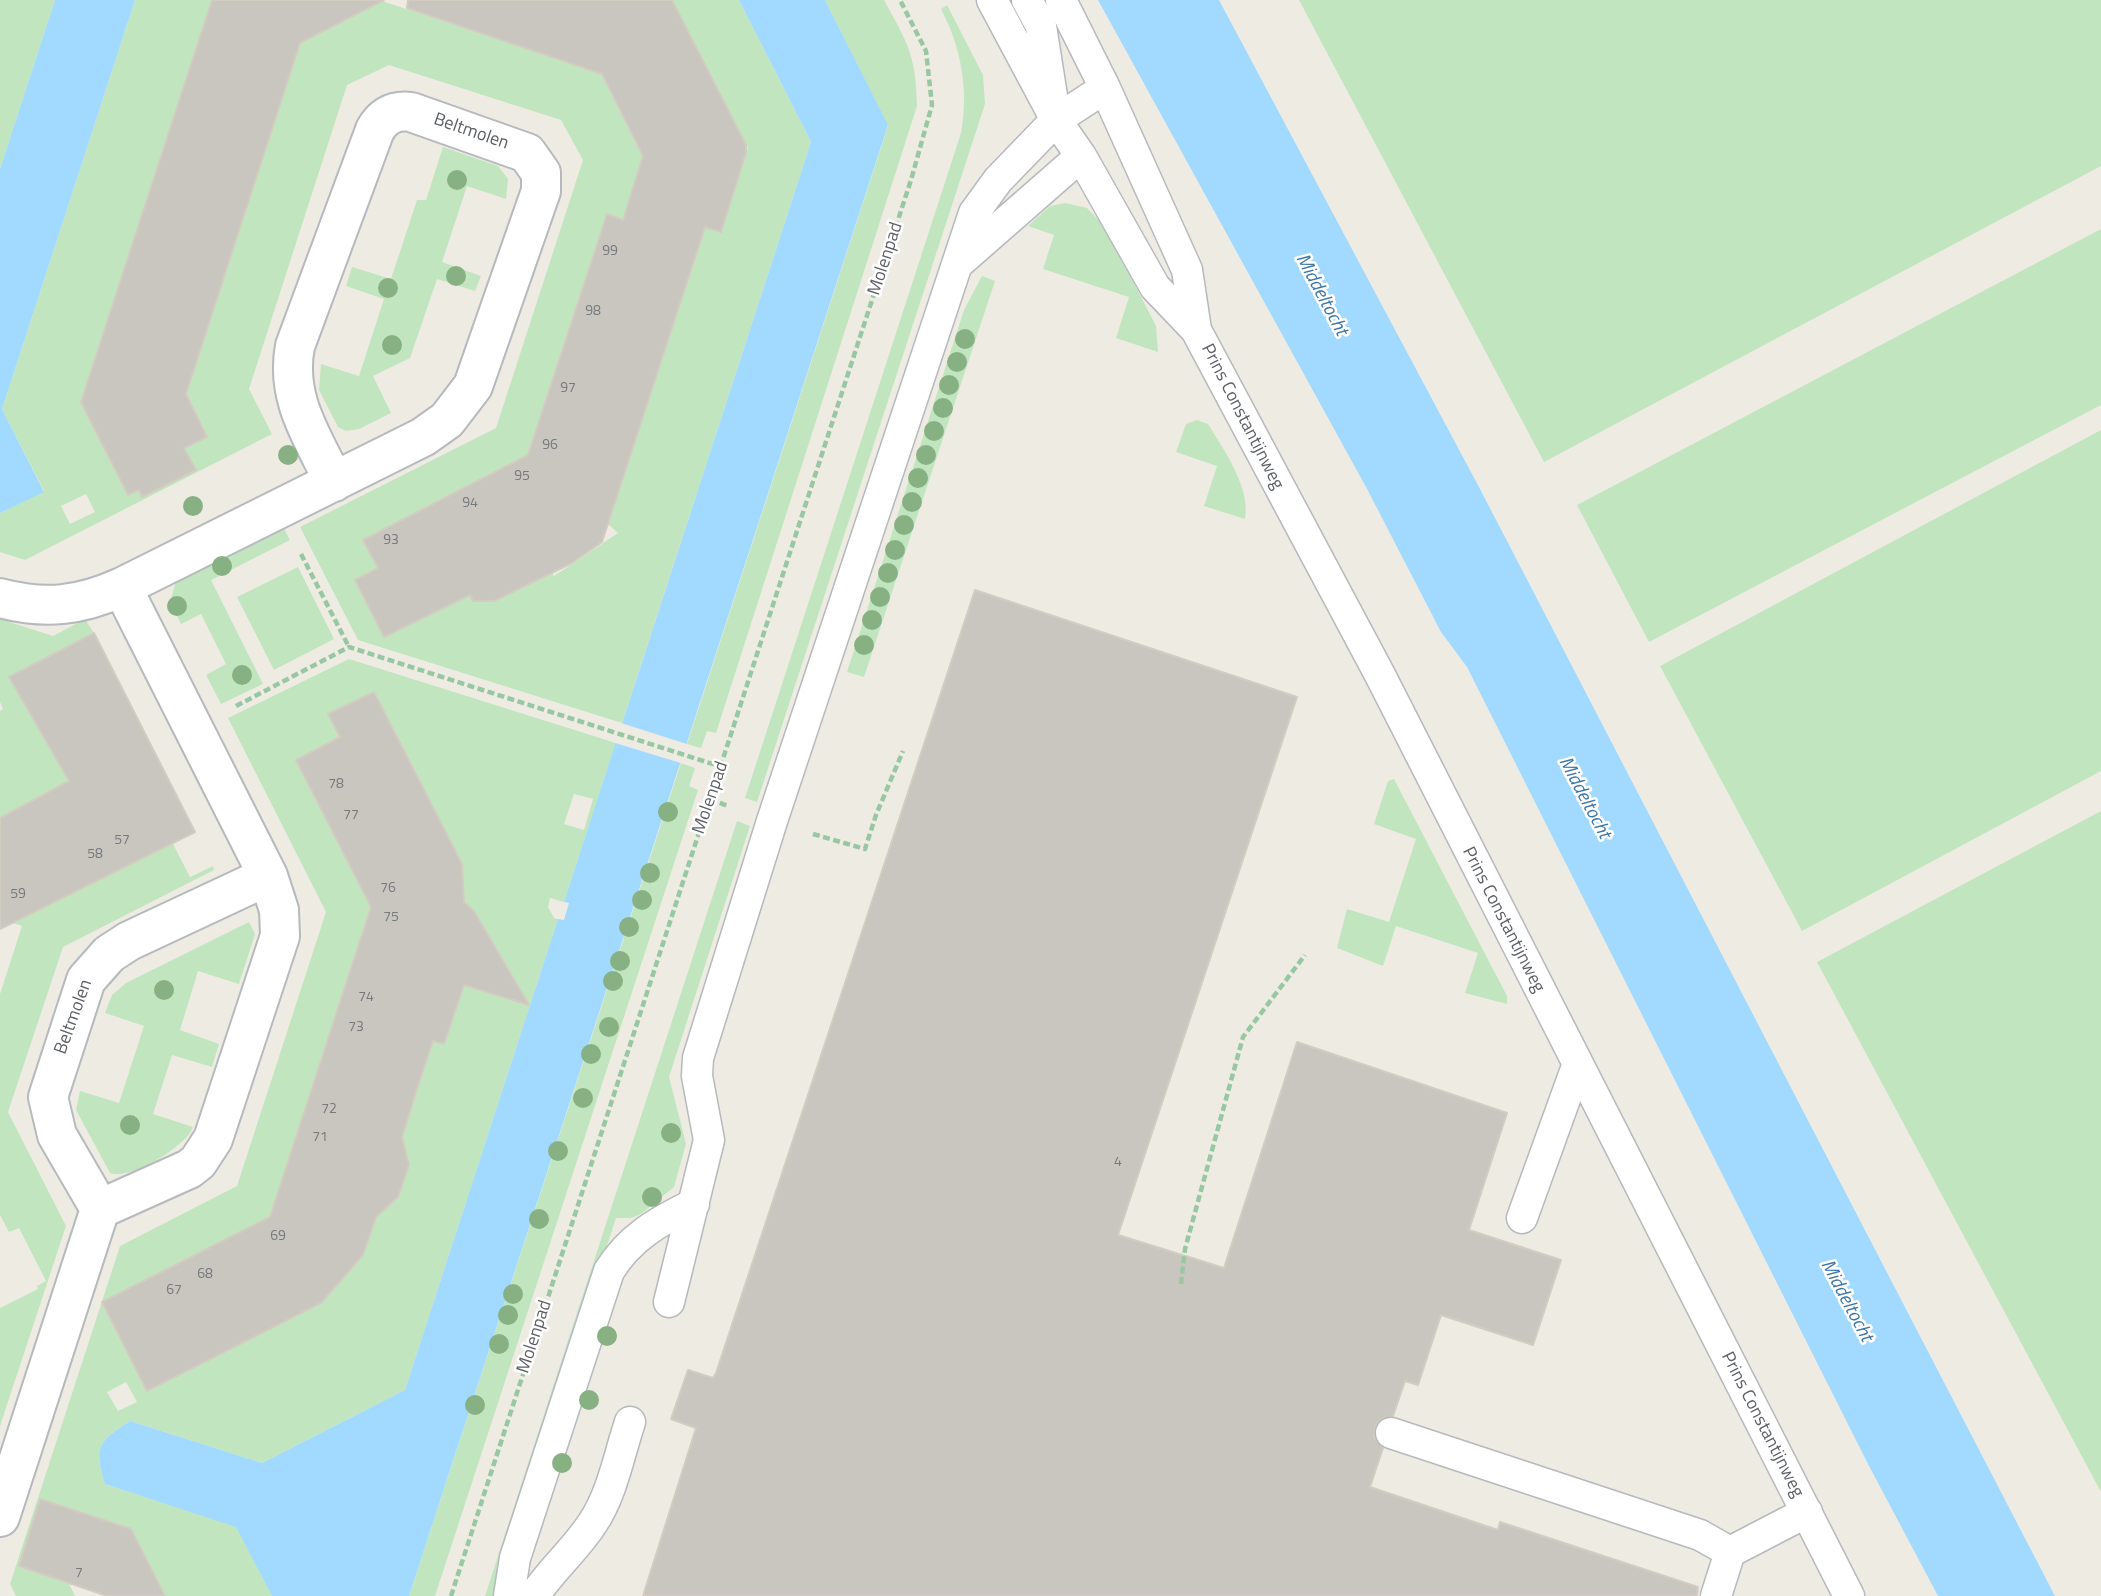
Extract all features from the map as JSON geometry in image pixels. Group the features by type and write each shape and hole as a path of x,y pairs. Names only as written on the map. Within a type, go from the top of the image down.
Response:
{"street":[{"name":"Beltmolen","path":"0,598 45,608 95,599 122,587 334,482 423,437 447,420 465,400 473,386 541,191 541,173 527,153 411,112 392,113 382,119 375,130 295,346 291,373 300,411 334,482"},
{"path":"0,1517 100,1209 189,1169 198,1162 213,1139 279,936 279,910 268,876 122,587"},
{"name":"Beltmolen","path":"100,1209 57,1135 48,1097 86,979 109,954 129,942 268,876"}],"lane":[{"name":"Prins Constantijnweg","path":"992,0 1056,120 1081,156 1155,287 1196,330 1380,675 1849,1596"},
{"path":"1027,0 1041,26 1056,120"},
{"name":"Prins Constantijnweg","path":"1062,2 1105,88 1187,270 1196,330"},
{"path":"669,1302 709,1140 697,1076 698,1058 772,821 960,262 974,213 998,180 1056,120 1105,88"},
{"path":"960,262 1081,156"},
{"path":"1522,1218 1577,1066"},
{"path":"509,1596 515,1558 609,1271 620,1253 636,1238 663,1219 694,1204"},
{"path":"534,1596 550,1572 593,1524 604,1505 630,1422"},
{"path":"1391,1433 1700,1535 1730,1552 1716,1596"},
{"name":"Prins Constantijnweg","path":"1730,1552 1807,1512"}],"path":[{"name":"Molenpad","path":"451,1596 722,767 932,105 926,51 900,0"},
{"path":"278,509 349,647 722,767"},
{"path":"192,729 349,647"},
{"path":"1181,1284 1185,1250 1244,1037 1305,956"}],"green space":[{"path":"0,0 55,0 0,169"},
{"path":"135,0 212,0 81,402 120,479 131,474 143,497 196,470 184,448 185,393 299,44 382,1 601,73 720,232 748,148 672,0 739,0 811,142 622,723 358,640 300,527 496,428 583,160 561,120 389,65 347,85 249,389 272,434 25,560 0,552 0,513 44,491 2,409","holes":["607,215 699,245 608,524 618,533 554,576 544,557 372,612 355,580 378,568 364,540 528,455","86,494 95,512 70,524 61,506"]},
{"path":"825,0 884,0 909,50 915,74 917,106 716,733 707,731 701,748 687,744 888,126"},
{"path":"1299,0 2101,0 2101,166 1544,462"},
{"path":"947,5 983,75 985,104 757,802 745,798 961,133 963,85 954,38 941,9"},
{"path":"443,147 498,166 508,179 506,199 467,186 442,262 481,276 475,291 437,279 410,358 373,376 391,413 359,429 346,431 338,427 319,390 321,364 359,376 384,299 346,286 352,267 391,279 417,200 426,200"},
{"path":"1065,203 1087,208 1105,227 1156,326 1158,352 1116,338 1129,297 1043,269 1054,235 1028,226 1050,206"},
{"path":"2101,229 2101,405 1649,642 1577,505"},
{"path":"982,276 995,281 864,677 847,672 964,310"},
{"path":"1197,420 1208,424 1235,470 1244,495 1245,519 1204,506 1217,466 1176,452 1186,424"},
{"path":"2101,430 2101,771 1802,931 1660,666"},
{"path":"282,525 290,540 211,580 263,684 221,704 206,675 226,664 201,614 181,624 170,602 179,571"},
{"path":"298,567 334,639 274,670 237,597"},
{"path":"0,619 53,636 85,619 94,633 60,651 126,753 0,818 0,711 3,709 0,702"},
{"path":"349,659 616,743 564,902 550,898 548,907 554,918 558,919 405,1390 262,1463 130,1421 111,1434 101,1446 99,1453 105,1484 236,1526 272,1596 165,1596 131,1529 40,1499 19,1566 40,1573 64,1573 75,1596 16,1596 10,1584 120,1246 237,1186 326,912 228,718","holes":["374,692 456,852 452,900 474,911 480,929 423,1056 427,1058 405,1127 393,1147 408,1165 404,1182 389,1206 380,1204 369,1238 364,1237 203,1363 147,1391 132,1306 125,1290 158,1273 163,1282 202,1262 198,1253 283,1211 309,1095 376,893 313,793 296,760 340,737","574,794 593,799 584,830 564,824","126,1382 137,1402 118,1411 107,1392"]},
{"path":"681,763 695,768 689,786 698,790 435,1596 409,1596"},
{"path":"1394,779 1507,996 1507,1004 1465,993 1478,953 1396,926 1383,966 1337,948 1347,909 1389,922 1416,839 1374,824 1388,781"},
{"path":"2101,811 2101,1492 1817,962"},
{"path":"737,821 750,826 669,1077 686,1144 674,1187 641,1214 631,1218 616,1218 493,1596 485,1596"},
{"path":"172,842 190,877 213,866 214,870 63,947 8,1112 66,1226 0,1426 0,1308 38,1289 37,1286 46,1281 19,1228 9,1232 0,1215 0,994 22,926 13,923 17,909"},
{"path":"249,922 255,934 239,984 198,971 180,1030 219,1044 212,1067 172,1055 153,1114 193,1127 180,1143 156,1160 130,1172 110,1173 76,1110 80,1091 119,1103 144,1026 105,1013 112,995 126,983"}],"water":[{"path":"55,0 135,0 2,409 44,492 0,513 0,169"},
{"path":"739,0 825,0 888,125 409,1596 272,1596 236,1527 105,1484 99,1453 101,1446 111,1434 130,1421 262,1463 405,1390 558,919 564,920 569,903 564,902 811,142"},
{"name":"Middeltocht","path":"1098,0 1219,0 1480,489 2055,1596 1938,1596 1869,1466 1467,667 1441,632 1366,487"}],"pier":[{"path":"618,722 690,745 684,764 612,742"}],"building":[{"path":"212,0 384,0 300,43 186,394 207,437 184,448 196,470 142,497 139,490 128,495 81,402"},
{"path":"408,0 672,0 746,145 746,153 721,232 705,227 602,542 572,563 494,601 473,601 470,595 384,637 355,580 378,568 363,540 528,455 607,214 623,220 643,156 602,74 407,8"},
{"path":"975,590 1297,697 1118,1235 1224,1268 1297,1042 1507,1113 1469,1230 1561,1260 1533,1345 1441,1315 1418,1385 1405,1381 1393,1416 1380,1420 1375,1427 1374,1437 1383,1448 1370,1487 1498,1530 1500,1522 1698,1587 1697,1596 643,1596 696,1428 671,1419 688,1370 713,1378 716,1373"},
{"path":"94,633 195,832 0,929 0,818 69,781 9,677"},
{"path":"374,692 462,864 464,902 474,911 529,1005 464,985 444,1044 433,1041 416,1092 402,1137 409,1165 398,1197 376,1217 363,1255 321,1303 147,1391 102,1302 270,1217 371,907 296,760 340,737 328,714"},
{"path":"40,1499 131,1529 165,1596 107,1596 19,1566"}]}
